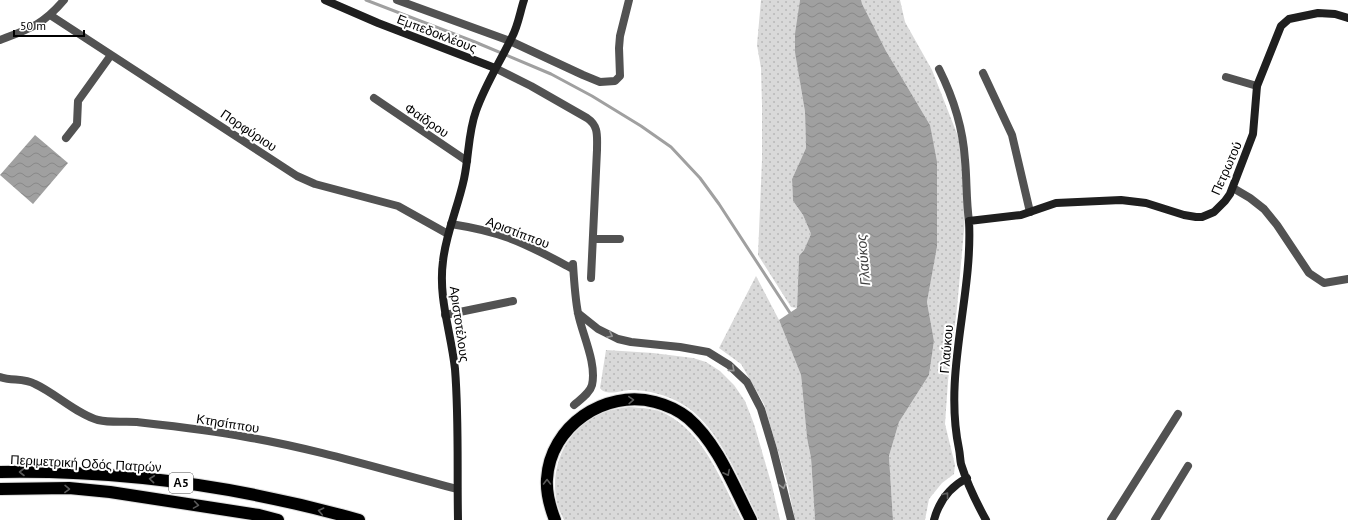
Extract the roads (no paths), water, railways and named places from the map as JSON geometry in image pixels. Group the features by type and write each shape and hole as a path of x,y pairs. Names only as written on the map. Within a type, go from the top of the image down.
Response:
{"highway":[{"path":"555,520 549,501 547,478 549,465 556,446 572,425 583,414 609,403 629,399 648,400 668,406 687,417 704,436 718,456 751,520"},
{"name":"Περιμετρική Οδός Πατρών","path":"0,472 83,474 175,482 263,497 359,520"},
{"name":"Περιμετρική Οδός Πατρών","path":"0,490 69,488 110,492 251,514 278,520"}],"street":[{"path":"0,40 33,27 50,15 64,0"},
{"name":"Εμπεδοκλέους","path":"325,0 385,26 497,66"},
{"path":"397,0 509,43 600,82 615,81 619,79 621,74 619,48 620,36 629,0"},
{"path":"509,43 516,28 524,0"},
{"name":"Πετρωτού","path":"968,221 1015,216 1056,203 1122,200 1146,203 1184,215 1196,217 1202,217 1214,212 1225,201 1233,188 1253,134 1257,86 1281,26 1289,19 1318,13 1335,14 1348,18"},
{"name":"Πορφύριου","path":"50,15 297,176 315,184 398,206 448,234"},
{"name":"Αριστοτέλους","path":"458,520 456,384 453,354 445,315 442,274 448,234 463,184 474,115 509,43"},
{"path":"66,138 77,124 78,101 111,55"},
{"path":"497,66 594,124 597,132 597,150 591,278"},
{"path":"938,69 951,96 964,144 968,221"},
{"path":"984,73 1012,135 1030,212"},
{"path":"1226,77 1257,86"},
{"name":"Φαίδρου","path":"374,98 467,161"},
{"path":"1233,188 1250,198 1264,209 1277,225 1309,273 1324,283 1348,279"},
{"name":"Γλαύκου","path":"968,221 968,259 957,354 954,406 961,463 974,497 986,520"},
{"name":"Αριστίππου","path":"451,224 486,231 510,238 573,266 578,313"},
{"path":"594,239 620,239"},
{"path":"445,315 513,301"},
{"path":"574,405 587,394 592,386 591,359 578,313"},
{"path":"578,313 598,329 618,339 708,352 729,365 748,382 761,409 791,520"},
{"name":"Κτησίππου","path":"0,377 10,380 25,380 33,383 55,394 79,411 98,420 150,424 244,436 280,443 457,489"},
{"path":"1111,520 1178,414"},
{"path":"1155,520 1188,466"},
{"path":"934,520 940,504 947,494 956,484 967,478"}],"water":[{"name":"Γλαύκος","path":"800,0 861,0 886,51 930,125 937,162 937,247 927,302 934,341 929,375 899,422 889,456 893,520 815,520 811,458 807,438 801,375 779,320 797,308 799,256 804,250 811,234 803,215 793,201 792,179 806,148 805,112 795,52 795,34"},
{"path":"35,135 68,163 33,204 0,175"}],"waterway":[{"path":"366,0 475,42 551,74 592,96 641,126 671,147 700,178 719,204 792,316"}]}
